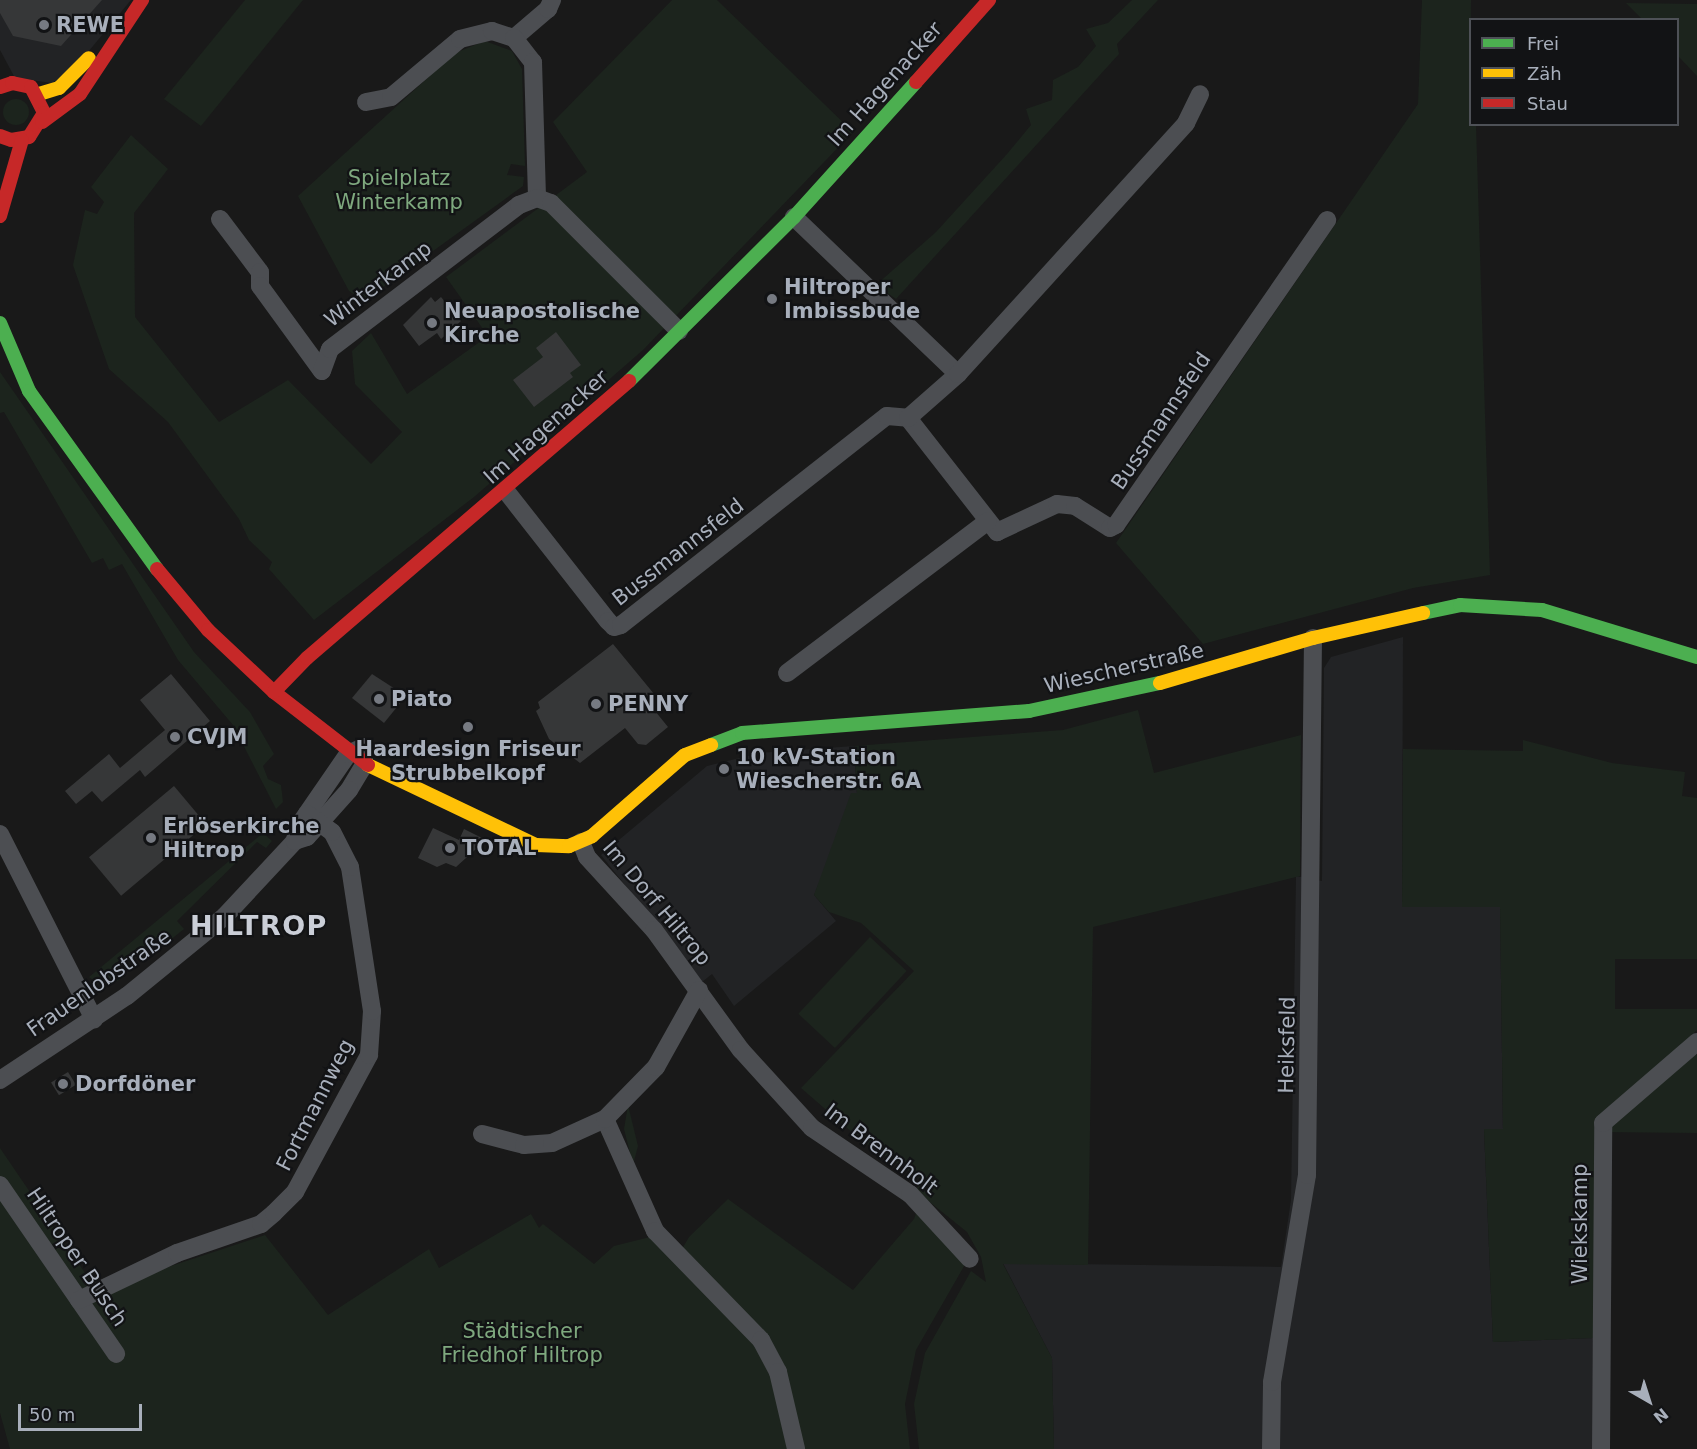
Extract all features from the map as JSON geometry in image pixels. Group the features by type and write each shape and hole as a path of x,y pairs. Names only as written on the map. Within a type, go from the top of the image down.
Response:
{"main road":[{"path":"39,94 70,81 141,0"},
{"path":"0,216 22,140 80,94 141,0"},
{"name":"Im Hagenacker","path":"274,692 283,681 506,491 679,331 794,217 989,0"},
{"path":"5,80 22,83 39,94"},
{"path":"39,94 42,122"},
{"path":"0,138 22,140"},
{"path":"0,323 29,391 154,559 359,755"},
{"path":"154,559 159,575 274,692 359,755 383,759 388,772 536,845 581,842"},
{"name":"Wiescherstraße","path":"581,842 606,826 685,755 720,739 742,733 1029,711 1227,666 1312,638 1478,603 1542,610 1697,657"}],"street":[{"path":"514,38 548,9 552,0"},
{"path":"366,102 392,97 460,39 492,31 514,38 533,62 537,198 551,203 679,331"},
{"path":"788,673 988,521 908,418 958,374 1186,123 1200,94"},
{"name":"Winterkamp","path":"220,219 260,272 260,286 322,371 330,349 519,205 537,198"},
{"path":"794,217 958,374"},
{"name":"Bussmannsfeld","path":"988,521 1003,532 1038,509 1057,504 1075,506 1110,528 1116,525 1327,220"},
{"name":"Bussmannsfeld","path":"506,491 614,627 887,416 908,418"},
{"name":"Heiksfeld","path":"1271,1449 1272,1382 1307,1175 1312,638"},
{"name":"Frauenlobstraße","path":"0,1080 94,1019 225,916 295,841 359,755"},
{"name":"Fortmannweg","path":"79,1300 177,1253 261,1224 295,1192 369,1055 372,1011 350,867 332,832 313,819"},
{"path":"0,834 94,1019"},
{"name":"Im Dorf Hiltrop","path":"482,1134 524,1145 552,1143 605,1119 656,1067 699,990 641,914 586,857 581,842"},
{"name":"Im Brennholt","path":"699,990 741,1050 812,1128 910,1194 970,1258"},
{"name":"Wiekskamp","path":"1601,1449 1603,1123 1697,1042"},
{"path":"605,1119 655,1232 762,1340 778,1372 796,1449"},
{"name":"Hiltroper Busch","path":"0,1185 116,1354"}],"shaded area":[{"path":"0,0 131,0 74,69 52,83 15,78 0,50"},
{"path":"1403,637 1402,906 1500,907 1503,1129 1484,1130 1493,1342 1593,1338 1592,1449 1054,1449 1052,1358 1003,1263 1281,1267 1291,1200 1296,876 1322,881 1324,668 1331,657"},
{"path":"854,746 857,793 814,895 836,921 734,1006 712,974 702,982 601,855 707,766 760,753"}],"green space":[{"path":"245,0 303,0 201,126 164,99"},
{"path":"672,0 717,0 853,132 643,350 474,497 314,620 269,569 272,562 249,540 239,519 168,422 109,369 73,265 85,210 97,214 104,202 91,187 131,135 168,169 134,213 135,317 219,422 288,380 371,464 402,432 355,384 352,351 371,333 407,394 488,336 446,277 587,172 553,122"},
{"path":"1132,0 1158,0 1117,44 1119,54 896,299 876,285 936,232 1007,154 1031,125 1026,109 1052,100 1053,80 1078,67 1096,46 1086,29 1108,23"},
{"path":"1422,0 1471,0 1469,126 1476,126 1490,575 1413,588 1203,644 1116,543 1418,104"},
{"path":"1626,3 1697,4 1697,76 1679,57 1679,18 1641,18"},
{"name":"Spielplatz Winterkamp","path":"485,41 512,51 522,69 525,166 511,164 507,175 524,177 523,186 368,298 358,297 349,291 298,196 455,53"},
{"path":"16,99 26,102 29,112 26,122 16,125 6,122 3,112 6,102"},
{"path":"0,372 194,652 250,712 274,754 263,766 268,779 281,785 283,802 276,809 233,725 178,660 122,564 109,570 103,558 92,563 4,412 0,413"},
{"path":"1138,710 1154,773 1301,735 1300,876 1093,927 1088,1265 1003,1264 1052,1358 1054,1449 919,1449 914,1404 925,1353 971,1271 986,1282 981,1257 967,1232 916,1191 921,1179 862,1141 801,1088 914,971 861,923 829,912 814,895 851,793 857,793 854,746 1063,730"},
{"path":"1523,740 1612,763 1685,772 1682,796 1697,798 1697,959 1615,959 1615,1009 1697,1009 1697,1030 1685,1041 1697,1055 1697,1133 1597,1132 1593,1338 1493,1342 1484,1129 1503,1129 1500,907 1402,907 1403,749 1523,751"},
{"path":"263,833 272,841 266,848 257,842 177,921 184,929 164,945 157,937 118,968 124,977 117,981 100,985 89,977"},
{"path":"870,937 907,971 835,1048 798,1014"},
{"path":"628,1105 638,1146 633,1165 624,1129"},
{"name":"Städtischer Friedhof Hiltrop","path":"0,1148 100,1295 144,1275 265,1235 328,1315 429,1249 439,1268 531,1214 539,1228 543,1224 594,1264 614,1246 650,1237 675,1261 689,1237 728,1199 853,1290 914,1219 918,1208 967,1261 916,1350 905,1404 910,1449 10,1449 0,1413"}],"building":[{"name":"REWE","path":"0,0 102,0 61,46 13,36 0,13"},
{"name":"Neuapostolische Kirche","path":"431,297 435,302 441,297 461,321 441,339 437,333 419,346 403,325"},
{"path":"556,332 581,365 570,373 573,377 534,407 513,380 543,357 536,348"},
{"name":"PENNY","path":"613,644 659,700 651,706 668,727 646,745 638,744 625,728 580,763 549,739 536,711 540,708 538,702"},
{"name":"CVJM","path":"171,674 210,721 145,777 140,770 102,802 92,791 76,804 65,791 109,754 120,768 165,730 140,700"},
{"name":"Piato","path":"372,674 406,696 384,723 352,698"},
{"name":"Erlöserkirche Hiltrop","path":"174,786 206,824 121,896 89,857"},
{"name":"TOTAL","path":"433,828 459,840 464,829 486,840 456,867 446,863 437,867 418,858"},
{"name":"Dorfdöner","path":"68,1072 76,1085 59,1095 51,1083"}],"traffic: fast":[{"path":"629,381 794,217 916,82"},
{"path":"0,323 29,391 157,569"},
{"path":"1423,613 1460,605 1542,610 1697,657"},
{"path":"711,745 742,733 1029,711 1160,683"}],"traffic: slow":[{"path":"39,94 59,88 89,58"},
{"path":"1160,683 1313,638 1423,613"},
{"path":"368,765 536,845 569,846 592,836 685,755 711,745"}],"traffic: jam":[{"path":"42,122 80,94 142,0"},
{"path":"916,82 989,0"},
{"path":"0,87 12,83 31,87 44,113 29,137 11,140 0,136"},
{"path":"0,216 22,140"},
{"path":"274,692 307,658 629,381"},
{"path":"157,569 208,630 274,692 368,765"}],"place":[{"name":"REWE","path":"44,25"},
{"name":"Hiltroper Imbissbude","path":"772,299"},
{"name":"Neuapostolische Kirche","path":"432,323"},
{"name":"Piato","path":"379,699"},
{"name":"PENNY","path":"596,704"},
{"name":"Haardesign Friseur Strubbelkopf","path":"468,727"},
{"name":"CVJM","path":"175,737"},
{"name":"10 kV-Station Wiescherstr. 6A","path":"724,769"},
{"name":"Erlöserkirche Hiltrop","path":"151,838"},
{"name":"TOTAL","path":"450,848"},
{"name":"Dorfdöner","path":"63,1084"}],"district":[{"name":"HILTROP","path":"259,926"}]}
